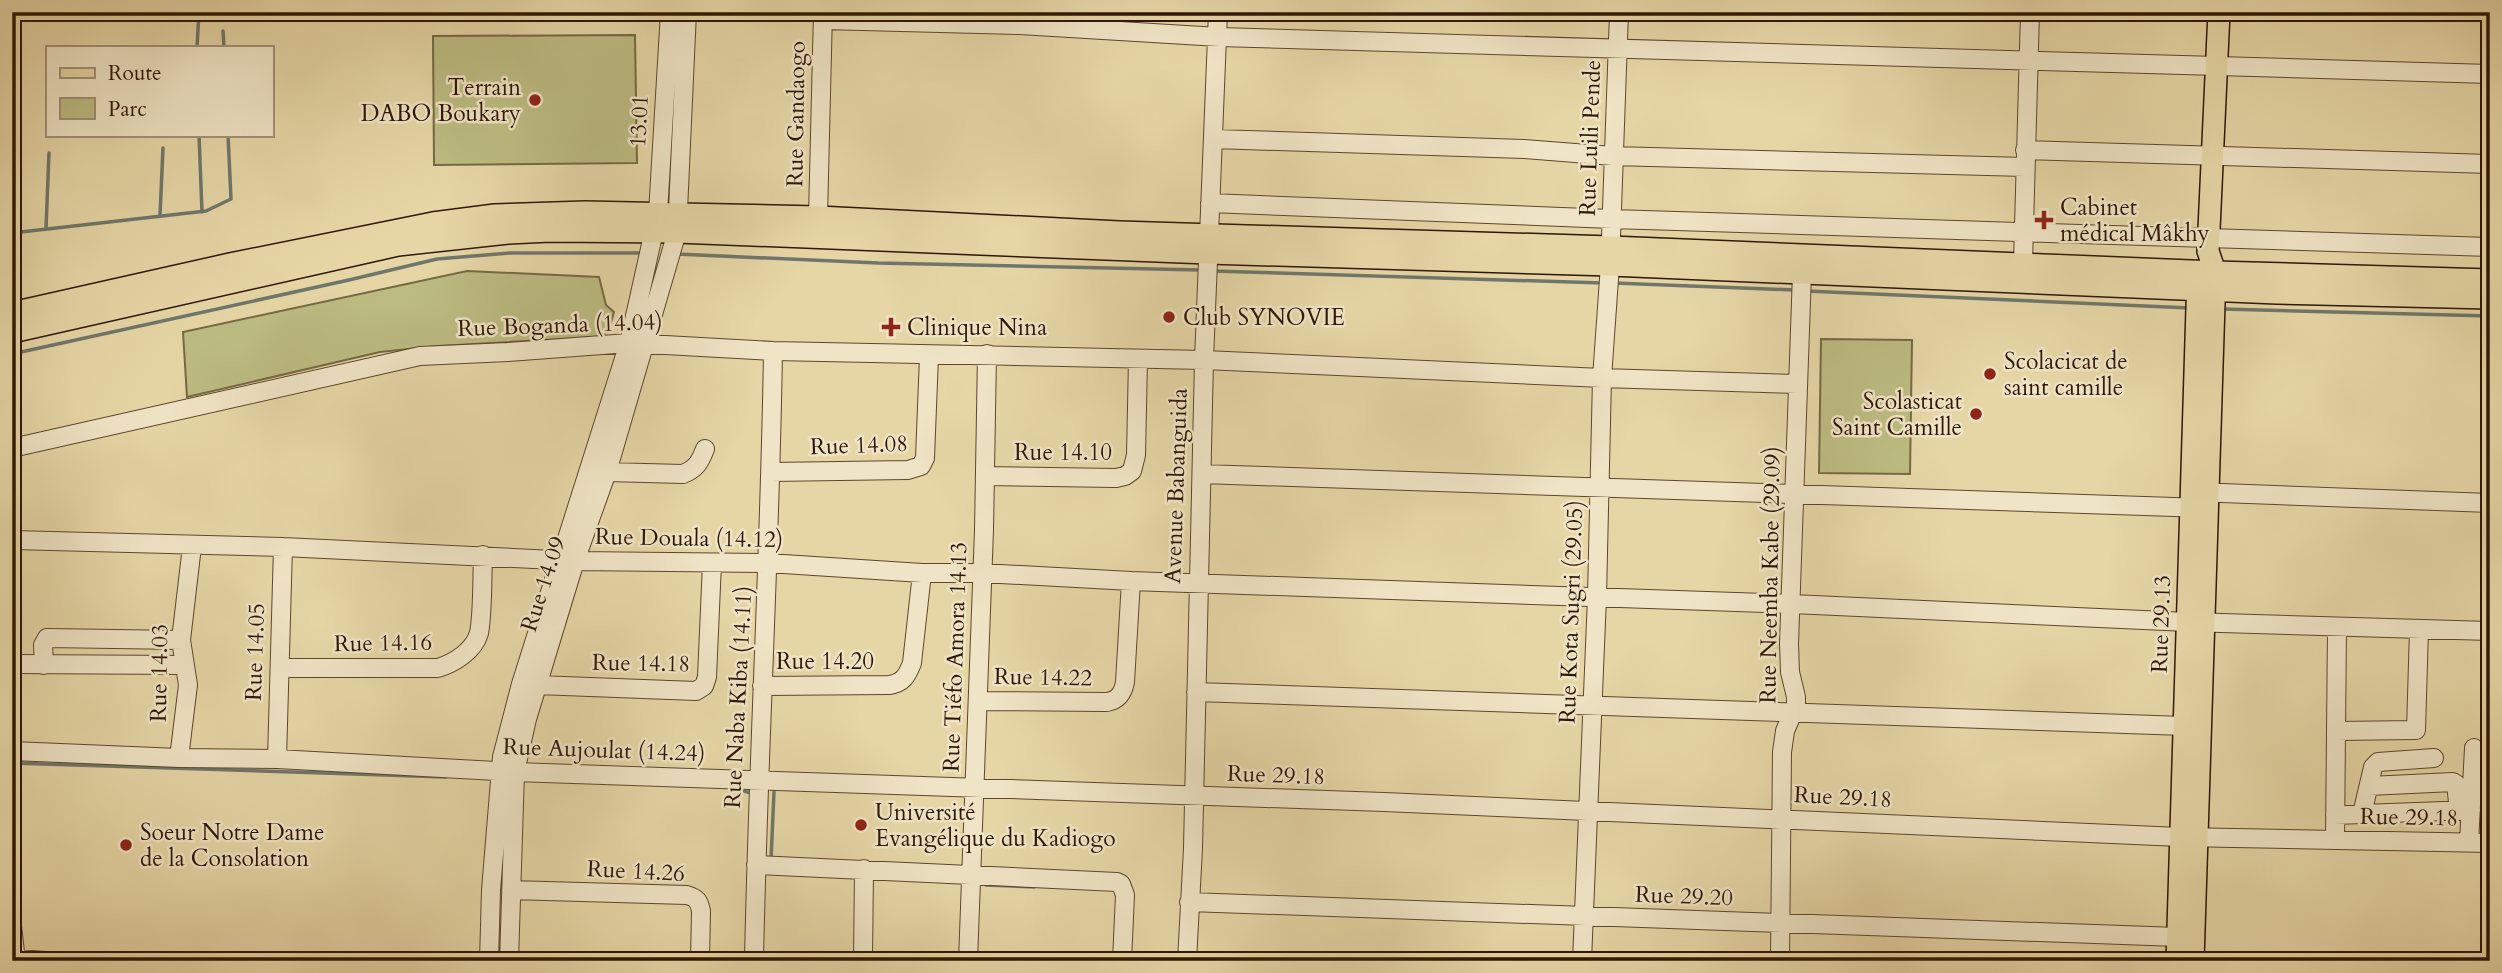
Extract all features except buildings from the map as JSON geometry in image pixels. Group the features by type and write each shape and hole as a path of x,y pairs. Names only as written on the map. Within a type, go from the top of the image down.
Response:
{"main road":[{"path":"2193,961 2188,838 2206,281 2219,12"},
{"path":"12,313 230,264 433,223 514,214 585,212 667,222 1208,244 1611,256 2023,263 2206,281 2490,298"},
{"path":"12,332 398,245 508,233 667,222 818,217 1208,244"},
{"path":"1611,256 1802,273 2206,281 2490,280"},
{"name":"Rue 29.13","path":"2177,961 2188,838 2183,726 2196,622"}],"street":[{"name":"13.01","path":"667,222 670,12"},
{"name":"13.01","path":"667,222 687,12"},
{"name":"Avenue Babanguida","path":"1187,961 1194,797 1204,360 1218,12"},
{"name":"Rue Luili Pende","path":"1611,256 1619,12"},
{"path":"2023,263 2030,12"},
{"path":"823,16 1021,19 1219,37 2490,74"},
{"name":"Rue Gandaogo","path":"818,217 823,16"},
{"path":"1214,139 1524,149 1613,156 2025,159 2212,156 2490,164"},
{"path":"1210,204 2024,232 2209,244 2490,247"},
{"name":"Rue 14.09","path":"489,961 491,890 521,684 568,560 607,472 667,222"},
{"name":"Rue Kota Sugri (29.05)","path":"1582,961 1597,597 1602,378 1611,256"},
{"name":"Rue Neemba Kabe (29.09)","path":"1780,961 1783,745 1796,698 1789,663 1802,273"},
{"name":"Rue 14.09","path":"509,961 508,771 537,685 568,560 637,342"},
{"name":"Rue Boganda (14.04)","path":"12,448 420,356 637,342 773,351 1204,360 1798,384"},
{"name":"Rue Naba Kiba (14.11)","path":"754,961 773,351"},
{"name":"Rue Tiéfo Amora 14.13","path":"968,961 976,789 986,355"},
{"name":"Rue 14.08","path":"771,472 908,470 921,466 925,458 929,356"},
{"name":"Rue 14.10","path":"985,476 1125,476 1135,466 1138,359"},
{"path":"607,472 683,474 694,470 705,449"},
{"path":"1202,474 1796,494 2490,503"},
{"name":"Rue Douala (14.12)","path":"12,540 283,547 568,560 768,564 1131,581 2490,631"},
{"name":"Rue 14.03","path":"178,758 187,699 181,640 192,546"},
{"name":"Rue 14.05","path":"277,759 283,547"},
{"name":"Rue 14.16","path":"279,668 438,668 451,663 466,652 478,635 483,555"},
{"name":"Rue 14.18","path":"537,685 696,691 705,686 712,563"},
{"name":"Rue 14.20","path":"762,686 889,685 902,681 912,663 922,572"},
{"name":"Rue 14.22","path":"978,701 1107,702 1117,698 1123,689 1131,581"},
{"path":"2334,840 2337,627"},
{"path":"2336,731 2416,730 2419,629"},
{"path":"44,665 43,645 47,638 181,640"},
{"path":"12,664 185,665"},
{"path":"1195,692 2183,726"},
{"path":"2465,810 2481,777 2474,748"},
{"name":"Rue Aujoulat (14.24)","path":"12,751 277,759 508,771 1194,797"},
{"path":"2362,814 2373,767 2378,762 2434,758"},
{"path":"2369,786 2456,783 2465,810 2469,843"},
{"name":"Rue 29.18","path":"1194,797 1783,819 2188,838 2490,843"},
{"path":"2335,815 2465,810"},
{"path":"756,865 1117,881 1124,888 1125,895 1122,961"},
{"path":"863,961 864,869"},
{"name":"Rue 14.26","path":"510,890 687,895 699,902 701,911 700,961"},
{"name":"Rue 29.20","path":"1189,902 2178,937"},
{"path":"12,926 16,960 46,961"}],"green space":[{"name":"Terrain DABO Boukary","path":"635,35 637,163 434,165 433,36"},
{"path":"467,271 599,277 606,305 614,312 608,332 597,337 380,352 187,397 183,332"},
{"path":"1821,339 1912,340 1910,474 1819,473"}],"waterway":[{"path":"12,17 66,12"},
{"path":"197,46 199,12"},
{"path":"223,31 224,46"},
{"path":"12,124 18,124 12,200"},
{"path":"199,136 202,212"},
{"path":"12,233 206,211 231,199 228,136"},
{"path":"160,215 163,148"},
{"path":"46,228 49,153"},
{"path":"12,354 437,259 510,253 644,253"},
{"path":"676,254 878,263 1201,270"},
{"path":"1212,271 1603,283"},
{"path":"1614,283 1795,290"},
{"path":"1806,291 2190,308"},
{"path":"2222,309 2490,316"},
{"path":"12,763 446,777"},
{"path":"730,787 751,793"},
{"path":"771,860 774,792"},
{"path":"986,885 1034,887"}],"place":[{"name":"Terrain DABO Boukary","path":"535,100"},
{"name":"Cabinet médical Mâkhy","path":"2044,220"},
{"name":"Club SYNOVIE","path":"1169,317"},
{"name":"Clinique Nina","path":"891,327"},
{"name":"Scolacicat de saint camille","path":"1990,374"},
{"name":"Scolasticat Saint Camille","path":"1976,414"},
{"name":"Université Evangélique du Kadiogo","path":"861,825"},
{"name":"Soeur Notre Dame de la Consolation","path":"126,845"}]}
